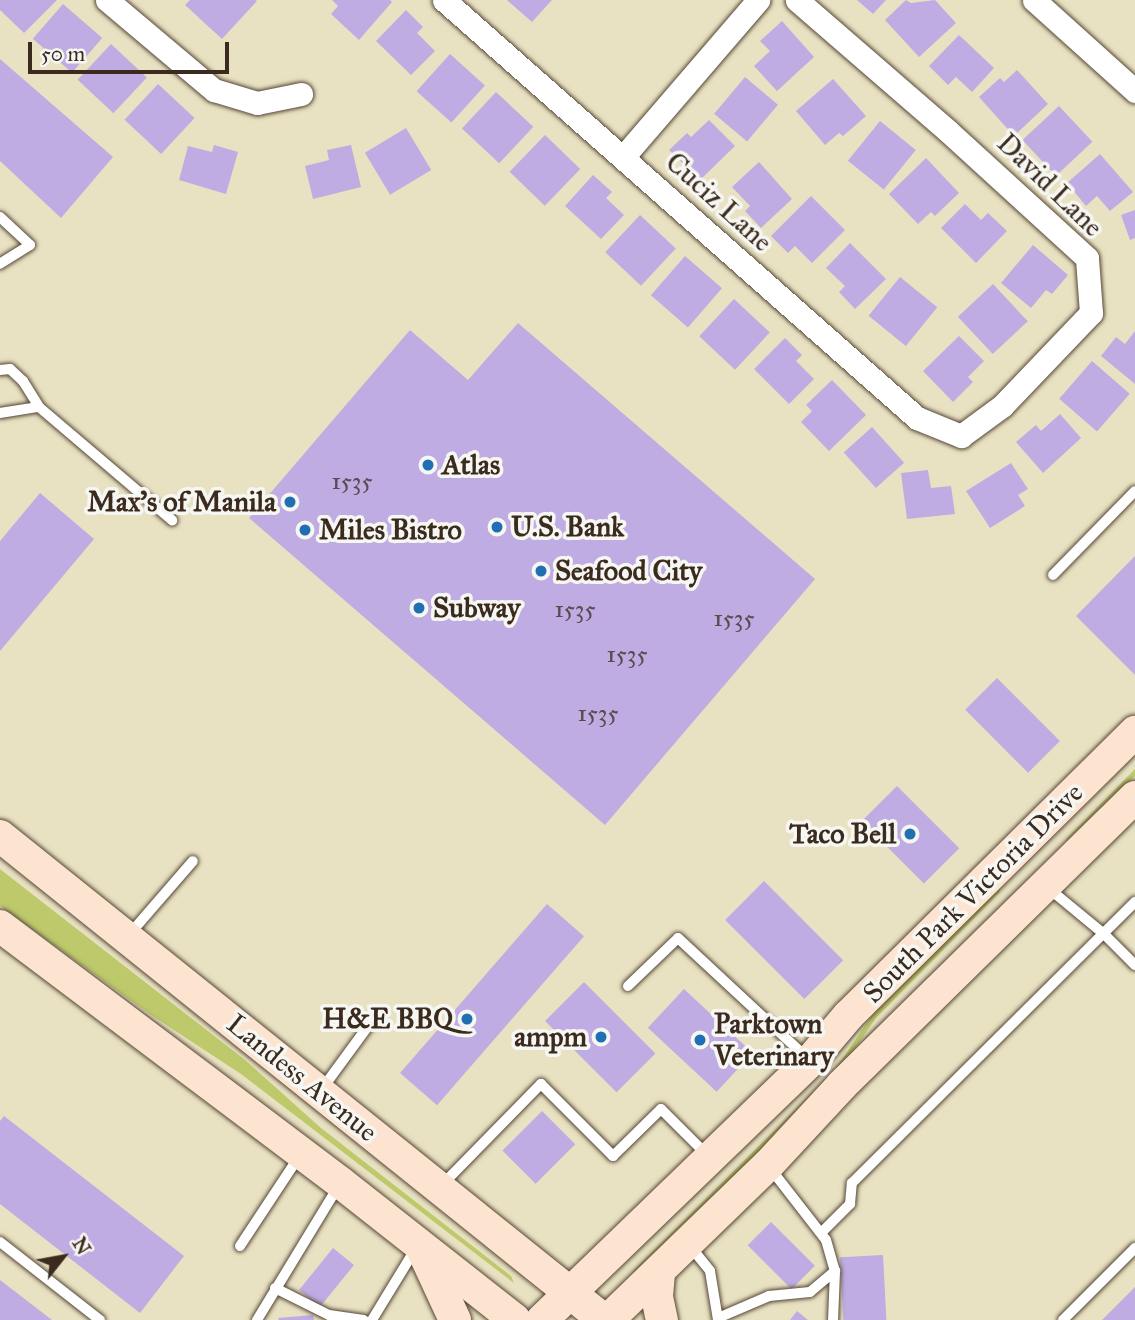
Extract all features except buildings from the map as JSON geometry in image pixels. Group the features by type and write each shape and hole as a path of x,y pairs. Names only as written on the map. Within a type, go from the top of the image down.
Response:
{"main road":[{"name":"South Park Victoria Drive","path":"541,1320 568,1291 810,1061 848,1016 1135,732"},
{"name":"South Park Victoria Drive","path":"606,1320 659,1273 768,1165 842,1086 1047,887 1135,797"},
{"name":"Landess Avenue","path":"0,836 606,1320"},
{"path":"1005,860 1047,887"},
{"name":"Landess Avenue","path":"0,926 341,1182 515,1320"},
{"path":"419,1243 455,1320"},
{"path":"659,1273 657,1297 662,1320"}],"street":[{"path":"107,0 214,90 257,103 301,94"},
{"name":"Cuciz Lane","path":"444,0 624,156 917,418 961,436"},
{"path":"624,156 758,0"},
{"name":"David Lane","path":"797,0 948,131 1087,258 1091,313 1002,406 961,436"},
{"path":"1034,0 1135,91"}],"lane":[{"path":"0,217 30,245 0,264"},
{"path":"0,370 10,369 23,381 39,407 172,520"},
{"path":"0,413 39,407"},
{"path":"1053,575 1135,491"},
{"path":"127,939 193,861"},
{"path":"1047,887 1104,934 1135,965"},
{"path":"822,1232 850,1204 852,1183 1135,902"},
{"path":"628,986 678,937 810,1061"},
{"path":"320,1093 374,1018"},
{"path":"439,1188 541,1084 613,1156 661,1109 709,1157"},
{"path":"240,1246 301,1153"},
{"path":"768,1165 822,1232 835,1270 833,1320"},
{"path":"257,1320 341,1182"},
{"path":"0,1242 100,1320"},
{"path":"372,1320 419,1243"},
{"path":"688,1244 710,1271 718,1319 769,1296 810,1292 835,1270"},
{"path":"1063,1320 1135,1248"},
{"path":"275,1288 329,1315 364,1320"}],"green space":[{"path":"1135,769 1135,776 1066,841 1067,838"},
{"path":"0,869 245,1060 321,1128 511,1276 514,1283 241,1074 151,1015 0,906"},
{"path":"1000,887 1000,892 876,1018 831,1083 635,1275 633,1271 834,1071 877,1008"}],"place":[{"name":"Atlas","path":"428,465"},
{"name":"Max's of Manila","path":"290,502"},
{"name":"U.S. Bank","path":"497,527"},
{"name":"Miles Bistro","path":"305,530"},
{"name":"Seafood City","path":"541,571"},
{"name":"Subway","path":"419,608"},
{"name":"Taco Bell","path":"910,834"},
{"name":"H&E BBQ","path":"467,1019"},
{"name":"ampm","path":"601,1037"},
{"name":"Parktown Veterinary","path":"700,1040"}]}
